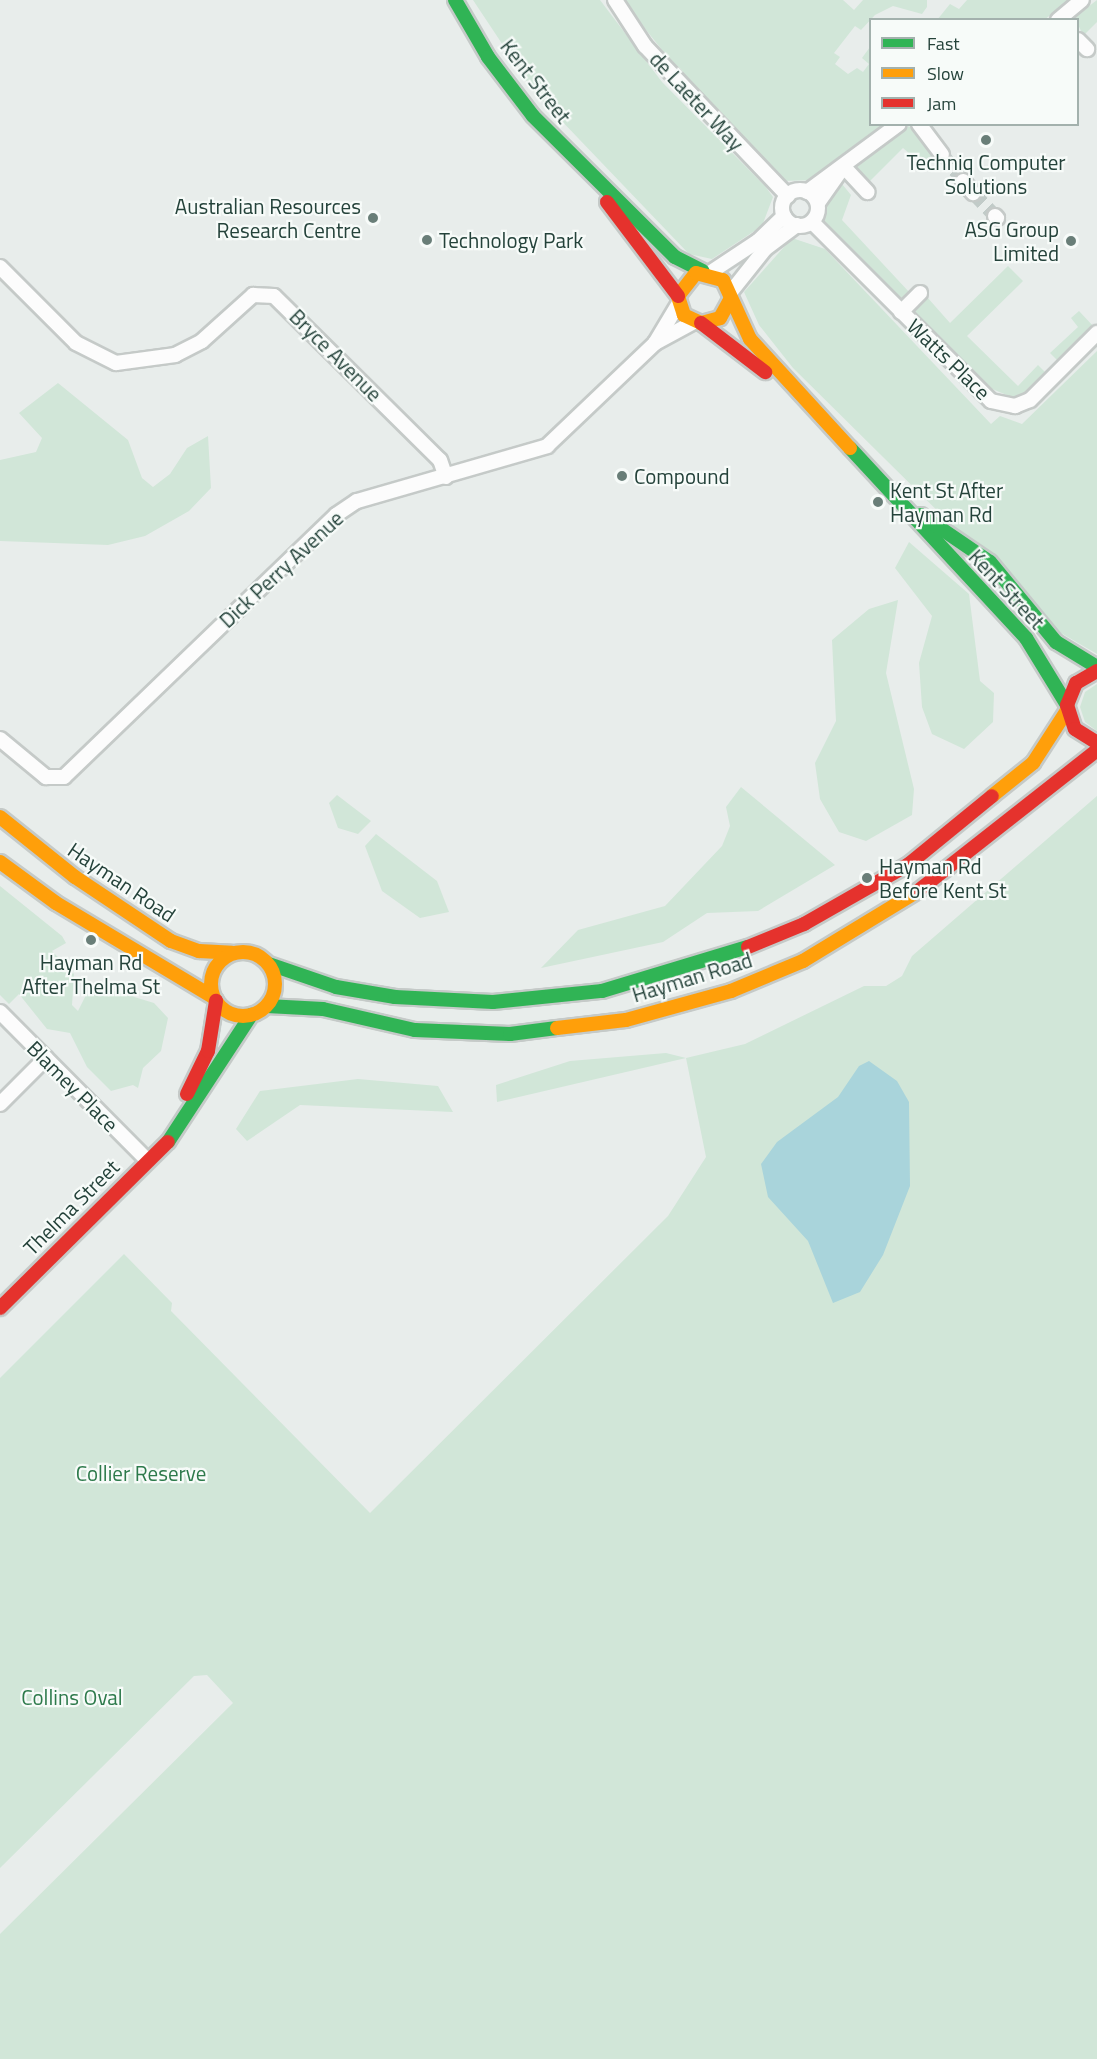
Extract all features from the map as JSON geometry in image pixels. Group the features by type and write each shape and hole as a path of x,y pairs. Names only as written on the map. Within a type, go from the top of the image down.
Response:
{"main road":[{"name":"Kent Street","path":"456,0 507,84 593,182 678,299"},
{"name":"Kent Street","path":"593,182 675,257 707,272"},
{"path":"707,272 730,296 720,318 697,323 678,299 686,279 707,272"},
{"name":"Kent Street","path":"730,296 750,339 802,398 908,506 1026,638 1067,707 1075,729 1097,743"},
{"name":"Kent Street","path":"697,323 802,398"},
{"name":"Kent Street","path":"908,506 990,562 1056,642 1097,669"},
{"name":"Hayman Road","path":"269,964 336,987 395,997 493,1002 602,991 712,962 804,924 909,864 1033,763 1067,707 1076,683 1097,669"},
{"name":"Hayman Road","path":"267,1006 323,1009 415,1030 510,1034 626,1020 731,991 803,961 918,891 1097,750"},
{"name":"Hayman Road","path":"0,817 75,877 171,941 199,951 232,953"},
{"path":"0,862 73,914 214,999 231,1014 251,1015 267,1006 276,981 269,964 253,952 232,953 212,974 214,999"},
{"name":"Thelma Street","path":"147,1160 197,1078 214,999"},
{"name":"Thelma Street","path":"0,1308 189,1115 251,1015"}],"street":[{"name":"de Laeter Way","path":"615,0 645,46 788,196"},
{"path":"1060,18 1083,0"},
{"path":"707,272 758,241 784,216 788,196 807,192 843,170 897,126"},
{"path":"921,126 942,154"},
{"path":"843,170 867,192"},
{"path":"730,296 765,249 797,225 812,222 818,203 843,170"},
{"path":"963,181 973,193"},
{"path":"807,192 818,203"},
{"path":"784,216 797,225"},
{"name":"Watts Place","path":"812,222 978,391 991,401 1015,406 1030,400 1097,333"},
{"name":"Bryce Avenue","path":"0,267 76,343 116,363 176,355 202,341 253,295 274,296 440,460 446,477"},
{"path":"901,312 920,293"},
{"name":"Dick Perry Avenue","path":"656,343 678,299"},
{"name":"Dick Perry Avenue","path":"0,739 46,777 64,777 336,515 357,501 446,477 555,440 656,343 697,323"},
{"name":"Blamey Place","path":"0,1012 147,1160"},
{"path":"0,1104 46,1058"}],"green space":[{"path":"473,0 600,0 662,82 765,186 773,197 762,226 712,259 689,254 534,92"},
{"path":"622,0 843,0 854,10 863,0 927,0 927,7 922,14 893,6 869,18 869,21 861,30 855,26 834,53 840,57 835,64 848,74 857,68 863,72 869,64 869,126 887,126 815,180 782,181 691,86"},
{"path":"967,0 1072,0 1046,18 939,18 950,4 959,9"},
{"path":"1097,0 1097,22 1083,36 1079,26 1079,18 1075,17"},
{"path":"869,48 869,64 862,58"},
{"path":"909,126 934,158 925,167 903,148 867,184 856,167"},
{"path":"842,184 851,195 842,220 910,293 900,303 826,227 822,212"},
{"path":"792,238 825,249 991,424 1000,416 1022,424 1097,351 1097,654 1061,633 793,368 759,325 744,292"},
{"path":"1008,266 1023,281 967,336 1018,386 1038,365 1047,374 1016,399 983,385 910,313 927,297 950,323"},
{"path":"1079,311 1094,327 1059,362 1050,353 1078,327 1071,318"},
{"path":"58,383 128,440 142,478 153,487 170,474 187,448 208,436 211,488 189,511 145,536 108,545 0,541 0,460 36,452 42,438 19,413"},
{"path":"909,542 969,594 980,681 994,693 993,722 964,749 932,734 922,707 919,663 932,616 895,568"},
{"path":"898,600 886,673 914,789 912,815 866,841 839,832 820,799 815,763 836,721 832,640 869,609"},
{"path":"1097,684 1097,731 1085,722 1080,707 1085,692"},
{"path":"741,787 835,865 758,911 707,913 663,942 541,968 578,930 665,906 722,846 730,826 726,807"},
{"path":"337,795 371,821 358,834 338,828 329,803"},
{"path":"1097,796 1097,2059 0,2059 0,1934 233,1703 207,1675 194,1676 0,1868 0,1378 124,1254 172,1303 171,1311 370,1513 668,1216 706,1157 686,1058 745,1044 864,986 886,986 902,976 912,956"},
{"path":"376,834 437,881 449,912 420,918 382,891 365,846"},
{"path":"0,886 62,936 66,943 52,951 74,974 72,1005 78,1011 86,995 108,989 154,1003 168,1018 161,1051 143,1068 138,1088 133,1085 111,1091 87,1067 70,1033 47,1029 19,994 9,1004 0,995"},
{"path":"666,1053 686,1058 497,1102 496,1085 570,1061"},
{"path":"358,1079 438,1086 453,1112 300,1105 247,1141 236,1129 260,1091"}],"water":[{"path":"869,1061 897,1081 909,1102 910,1186 883,1255 860,1292 833,1303 808,1241 768,1197 761,1164 777,1142 838,1097 859,1066"}],"tunnel":[{"path":"942,154 963,181"},
{"path":"973,193 995,216"}],"traffic: fast":[{"path":"455,0 488,57 533,116 675,257 703,271"},
{"path":"850,448 1026,638 1067,705"},
{"path":"921,515 990,562 1056,642 1097,667"},
{"path":"269,964 336,987 395,997 493,1002 602,991 748,947"},
{"path":"267,1006 323,1009 415,1030 510,1034 557,1028"},
{"path":"168,1142 251,1015"}],"traffic: slow":[{"path":"730,300 720,318 701,323 684,315 678,296 696,273 723,280 750,339 850,448"},
{"path":"992,796 1033,763 1068,709"},
{"path":"0,817 75,877 171,941 199,951 232,953"},
{"path":"0,862 56,903 213,997"},
{"path":"557,1028 626,1020 731,991 803,961 918,891"},
{"path":"237,952 249,952 266,961 273,972 275,984 273,996 266,1007 249,1016 237,1016 225,1011 216,1002 211,990 211,978 216,966 225,957 237,952"}],"traffic: jam":[{"path":"607,202 678,296"},
{"path":"701,323 765,372"},
{"path":"1097,671 1076,683 1067,705 1075,729 1097,743"},
{"path":"918,891 1097,750"},
{"path":"748,947 804,924 909,864 992,796"},
{"path":"187,1094 208,1051 216,1001"},
{"path":"0,1308 168,1142"}],"place":[{"name":"Techniq Computer Solutions","path":"986,140"},
{"name":"Australian Resources Research Centre","path":"373,218"},
{"name":"Technology Park","path":"427,240"},
{"name":"ASG Group Limited","path":"1071,241"},
{"name":"Compound","path":"622,476"},
{"name":"Kent St After Hayman Rd","path":"878,502"},
{"name":"Hayman Rd Before Kent St","path":"867,878"},
{"name":"Hayman Rd After Thelma St","path":"91,940"}],"park label":[{"name":"Collier Reserve","path":"141,1473"},
{"name":"Collins Oval","path":"72,1697"}]}
